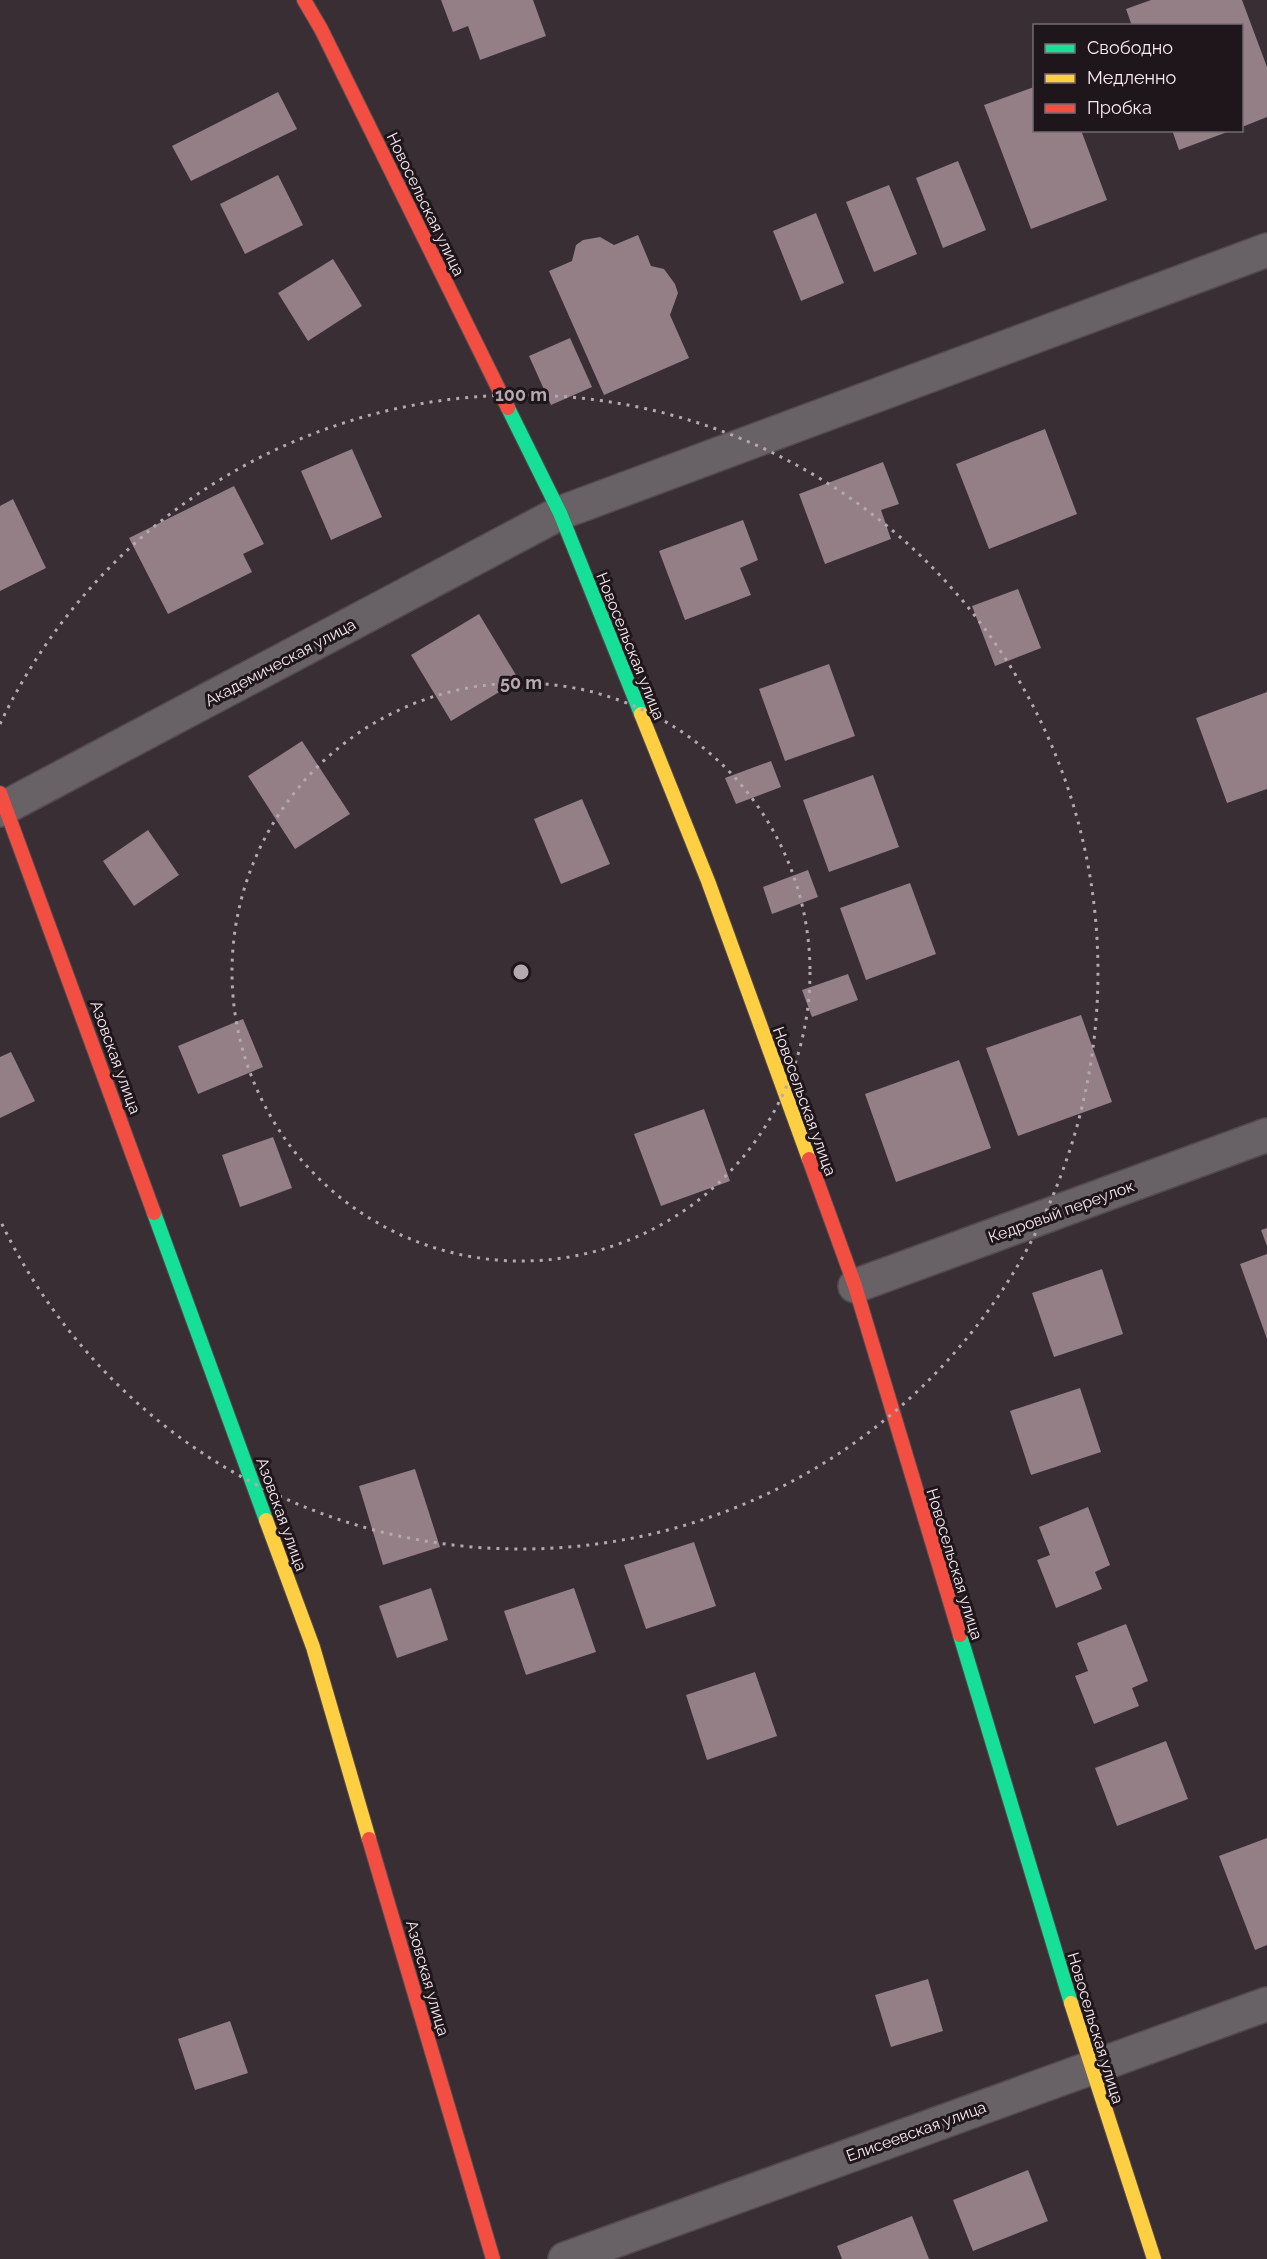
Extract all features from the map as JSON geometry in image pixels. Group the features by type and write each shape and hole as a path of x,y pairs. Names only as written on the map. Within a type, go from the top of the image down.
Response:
{"street":[{"name":"Новосельская улица","path":"304,0 321,29 560,513 708,881 855,1286 1090,2068 1154,2259"},
{"name":"Академическая улица","path":"2,803 560,513 1267,250"},
{"name":"Азовская улица","path":"2,803 313,1647 493,2259"},
{"name":"Кедровый переулок","path":"855,1286 1267,1135"},
{"name":"Елисеевская улица","path":"565,2259 1267,2004"}],"building":[{"path":"441,0 533,0 546,36 480,60 468,26 453,32"},
{"path":"1151,0 1242,0 1267,67 1267,117 1243,127 1243,24 1131,24 1126,9"},
{"path":"1033,87 1033,132 1082,132 1107,200 1031,229 984,105"},
{"path":"278,92 297,129 191,181 172,146"},
{"path":"1173,132 1227,132 1179,150"},
{"path":"958,161 986,230 943,248 916,178"},
{"path":"278,175 303,225 245,254 220,204"},
{"path":"889,185 917,254 874,272 846,202"},
{"path":"816,213 844,283 801,301 773,231"},
{"path":"638,235 651,266 664,269 675,284 678,293 670,315 689,358 604,395 549,271 572,261 576,245 583,240 600,237 614,245"},
{"path":"333,259 362,306 308,341 278,293"},
{"path":"570,338 592,387 551,405 529,356"},
{"path":"1045,429 1077,514 989,549 956,464"},
{"path":"352,449 382,517 331,540 301,471"},
{"path":"883,462 899,504 881,510 891,539 825,564 799,494"},
{"path":"234,486 264,544 243,554 252,572 168,614 129,538"},
{"path":"13,499 46,568 0,591 0,506"},
{"path":"743,520 758,560 740,568 751,595 685,620 659,551"},
{"path":"1018,589 1041,648 995,666 972,606"},
{"path":"479,614 519,680 451,721 411,655"},
{"path":"829,664 855,736 785,761 759,689"},
{"path":"1267,692 1267,789 1227,803 1196,718"},
{"path":"302,741 350,814 295,849 248,776"},
{"path":"771,761 781,787 736,804 725,778"},
{"path":"873,775 899,847 829,872 803,800"},
{"path":"582,799 610,864 561,884 534,819"},
{"path":"148,830 179,875 134,906 103,861"},
{"path":"808,870 818,897 772,914 763,887"},
{"path":"910,883 936,954 866,980 840,908"},
{"path":"848,974 858,1000 812,1017 802,990"},
{"path":"1081,1015 1112,1102 1018,1136 986,1048"},
{"path":"243,1019 263,1067 198,1094 178,1046"},
{"path":"11,1052 35,1101 0,1118 0,1057"},
{"path":"959,1060 991,1148 896,1182 865,1094"},
{"path":"704,1109 730,1181 661,1206 634,1134"},
{"path":"273,1137 292,1188 240,1207 222,1155"},
{"path":"1267,1228 1267,1246 1261,1230"},
{"path":"1267,1254 1267,1339 1240,1264"},
{"path":"1102,1269 1123,1334 1054,1357 1032,1293"},
{"path":"1080,1388 1101,1452 1031,1475 1010,1411"},
{"path":"415,1469 440,1547 383,1565 359,1486"},
{"path":"1088,1507 1110,1565 1095,1572 1102,1589 1056,1608 1037,1560 1050,1555 1039,1527"},
{"path":"694,1542 716,1606 646,1629 624,1565"},
{"path":"431,1588 448,1640 397,1658 379,1606"},
{"path":"574,1588 596,1652 526,1675 504,1611"},
{"path":"1126,1624 1148,1681 1132,1688 1139,1706 1094,1724 1075,1676 1088,1671 1077,1643"},
{"path":"755,1672 777,1736 707,1760 686,1695"},
{"path":"1166,1741 1188,1799 1117,1826 1095,1768"},
{"path":"1267,1838 1267,1945 1255,1950 1219,1856"},
{"path":"928,1979 943,2031 891,2047 875,1995"},
{"path":"230,2021 248,2073 195,2090 178,2039"},
{"path":"1028,2170 1048,2221 973,2251 953,2200"},
{"path":"912,2216 929,2259 842,2259 837,2246"}],"traffic: fast":[{"path":"508,408 560,513 641,714"},
{"path":"154,1213 266,1520"},
{"path":"960,1635 1071,2003"}],"traffic: slow":[{"path":"641,714 708,881 809,1159"},
{"path":"266,1520 313,1647 369,1839"},
{"path":"1071,2003 1154,2259"}],"traffic: jam":[{"path":"304,0 321,29 508,408"},
{"path":"0,793 154,1213"},
{"path":"809,1159 855,1286 960,1635"},
{"path":"369,1839 493,2259"}]}
